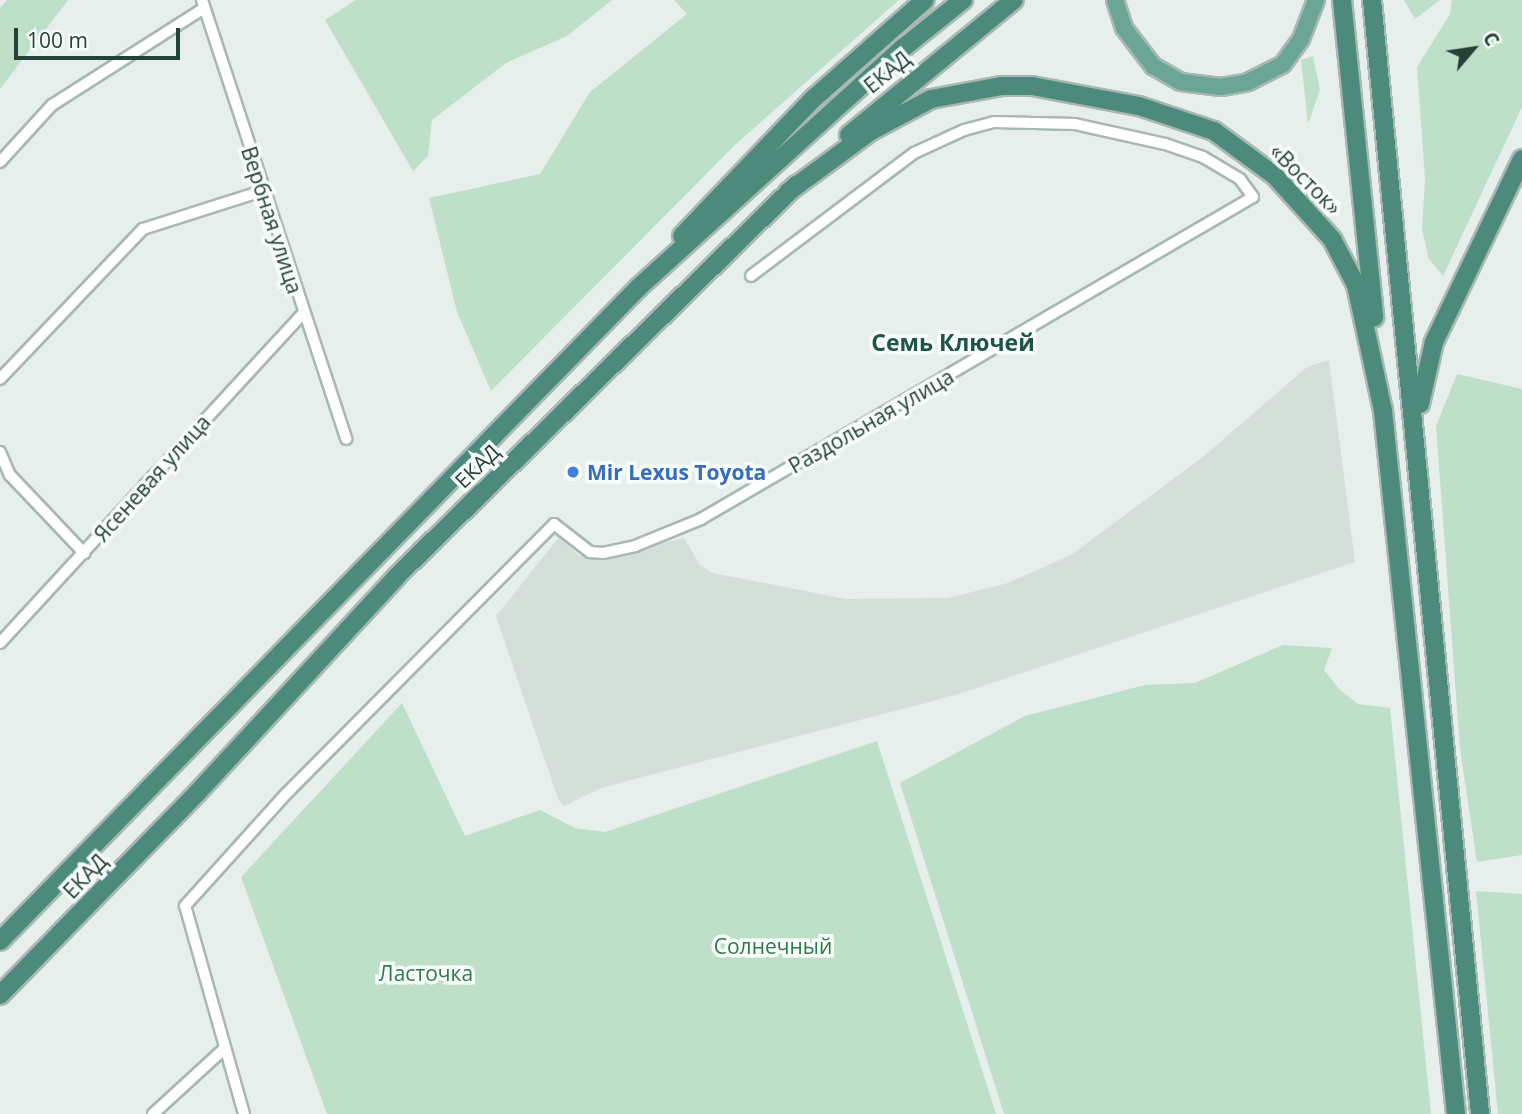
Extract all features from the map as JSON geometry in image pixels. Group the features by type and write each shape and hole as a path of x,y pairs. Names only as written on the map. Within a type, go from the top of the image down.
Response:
{"highway":[{"path":"639,287 699,215 813,99 925,0"},
{"name":"ЕКАД","path":"0,940 639,287 902,48 963,0"},
{"name":"ЕКАД","path":"0,995 198,792 397,576 788,192 871,114 1014,0"},
{"path":"1342,0 1383,411"},
{"path":"1372,0 1480,1114"},
{"name":"«Восток»","path":"788,192 901,113 962,91 1032,86 1182,118 1247,153 1332,239 1356,285 1383,411 1456,1114"},
{"path":"1417,453 1421,384 1434,342 1522,159"}],"main road":[{"path":"1115,0 1124,28 1153,66 1181,82 1221,87 1261,78 1283,64 1301,39 1316,0"}],"street":[{"path":"0,162 52,105 203,4"},
{"name":"Вербная улица","path":"203,4 262,191 346,439"},
{"name":"Раздольная улица","path":"225,1048 185,906 285,795 554,524 590,552 603,553 635,546 701,519 1253,197 1240,179 1203,157 1165,144 1075,124 995,122 939,139 914,153 751,276"},
{"path":"0,379 143,229 262,191"},
{"name":"Ясеневая улица","path":"0,643 303,313"},
{"path":"0,452 10,475 84,553"},
{"path":"153,1114 225,1048 244,1114"}],"shaded area":[{"path":"1329,360 1355,562 959,694 601,788 564,806 558,799 496,616 559,537 578,555 592,559 684,538 700,565 713,573 846,599 948,598 1008,583 1071,555 1204,456 1307,367"}],"green space":[{"path":"7,0 68,0 0,89 0,8"},
{"path":"356,0 612,0 567,36 506,63 432,120 428,156 413,171 325,20"},
{"path":"674,0 899,0 736,144 491,391 457,312 429,198 540,174 590,92 687,14"},
{"path":"1404,0 1440,0 1415,19"},
{"path":"1452,0 1522,0 1522,107 1443,276 1429,259 1422,229 1425,180 1417,67 1450,14"},
{"path":"1313,56 1320,90 1308,124 1301,60"},
{"path":"1457,374 1522,389 1522,855 1477,862 1460,749 1436,426"},
{"path":"1283,645 1332,648 1324,670 1340,690 1358,704 1390,708 1431,1114 1004,1114 900,783 1025,716 1145,685 1195,683"},
{"path":"402,703 465,836 540,810 575,828 605,832 877,741 996,1114 327,1114 241,877"},
{"path":"1476,891 1522,894 1522,1114 1498,1114"}],"place":[{"name":"Mir Lexus Toyota","path":"573,472"}],"district":[{"name":"Семь Ключей","path":"953,342"}],"park label":[{"name":"Солнечный","path":"773,946"},
{"name":"Ласточка","path":"426,973"}]}
